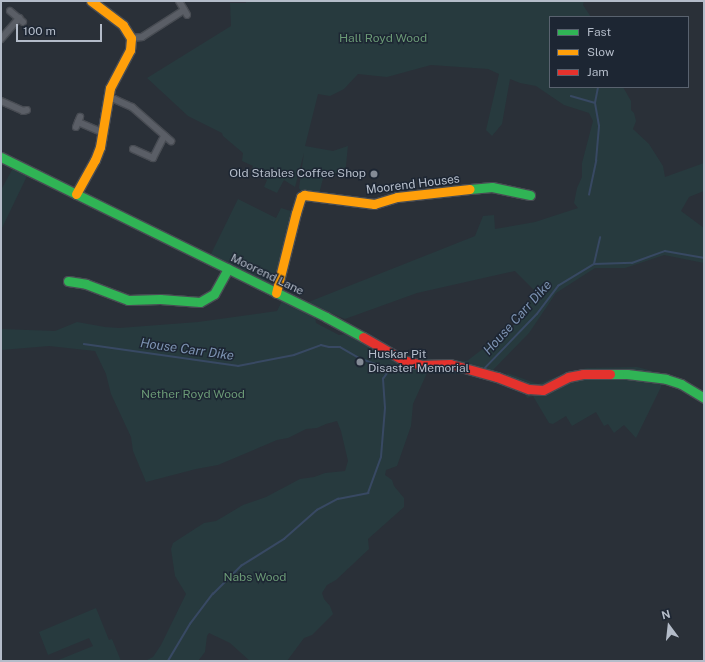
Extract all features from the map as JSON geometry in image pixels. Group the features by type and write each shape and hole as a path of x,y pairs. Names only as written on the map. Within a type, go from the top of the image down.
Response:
{"street":[{"path":"76,194 95,160 100,147 108,100 113,81 130,50 131,38 123,25 91,1"},
{"path":"131,38 142,36 186,12 179,1"},
{"path":"1,39 21,20 10,11"},
{"path":"108,100 114,99 132,107 171,141"},
{"path":"1,101 23,110 27,110"},
{"path":"78,122 102,132"},
{"path":"133,149 153,158 164,136"},
{"name":"Moorend Lane","path":"1,157 341,324 403,360 422,364 450,364 497,377 529,389 543,390 568,377 583,374 627,374 666,379 681,384 704,398"},
{"name":"Moorend Houses","path":"276,293 296,213 301,197 304,195 367,204 374,204 397,197 492,187 530,195"},
{"path":"68,281 86,284 128,300 160,299 200,302 214,294 228,269"}],"green space":[{"path":"246,1 584,1 583,5 590,16 549,16 549,88 624,88 631,101 631,110 634,113 636,121 633,129 649,144 663,166 665,177 704,163 704,191 689,197 681,211 704,228 704,263 664,255 625,268 595,268 556,293 529,333 491,372 470,374 427,373 413,404 411,426 397,466 386,470 385,475 392,480 394,486 404,498 404,507 368,539 369,549 336,580 327,585 322,593 333,614 312,635 304,638 287,661 250,661 230,643 209,633 207,636 205,652 198,661 145,661 153,657 161,645 186,594 175,576 171,549 173,543 204,523 216,521 243,505 266,497 300,479 314,477 325,473 345,471 348,461 341,431 337,421 317,428 306,429 288,438 277,440 218,465 146,482 133,451 131,437 111,394 106,374 95,351 49,346 1,350 1,329 55,331 77,322 119,328 198,322 277,311 282,301 315,316 316,323 339,335 346,334 400,365 427,372 417,358 467,361 519,321 535,291 515,271 417,293 345,319 306,303 475,236 483,216 494,215 495,229 535,222 578,208 574,203 577,188 582,177 582,163 593,121 589,113 564,105 536,86 520,83 510,79 502,124 492,136 486,130 499,74 488,69 431,65 387,77 358,74 344,89 330,96 318,94 305,146 333,151 348,146 345,175 325,171 319,194 301,191 299,188 304,153 295,187 284,180 277,193 264,187 267,180 251,172 253,166 242,161 243,153 223,136 222,133 188,116 147,78 231,26 230,3 246,3"},
{"path":"13,168 27,176 1,230 1,190"},
{"path":"238,199 276,218 281,208 294,212 274,287 210,256"},
{"path":"637,367 664,374 661,387 636,438 624,425 614,433 608,424 604,426 596,412 572,426 566,416 553,424 549,423 533,396 527,398 524,392 509,385 507,373 538,384 566,373 587,368"},
{"path":"96,608 109,640 112,639 121,661 56,661 93,646 89,638 48,655 39,632"}],"waterway":[{"path":"589,195 596,161 599,126 595,103 598,88"},
{"path":"571,96 595,103"},
{"path":"594,264 600,238"},
{"name":"House Carr Dike","path":"484,369 537,314 558,286 594,264 632,263 665,251 704,258"},
{"name":"House Carr Dike","path":"84,344 238,366 294,355 321,345 340,347 359,358 390,369 421,369"},
{"path":"168,661 190,624 213,594 241,566 284,539 317,510 338,499 368,493 381,457 385,408 383,379 390,369"},
{"name":"House Carr Dike","path":"424,369 462,372"}],"traffic: fast":[{"path":"1,157 326,317 363,337"},
{"path":"470,189 492,187 530,195"},
{"path":"68,281 86,284 128,300 160,299 200,302 214,294 228,269"},
{"path":"610,374 627,374 666,379 681,384 704,398"}],"traffic: slow":[{"path":"76,194 95,160 100,147 110,88 130,50 131,38 123,25 91,1"},
{"path":"276,293 296,213 301,197 304,195 374,204 397,197 470,189"}],"traffic: jam":[{"path":"363,337 403,360 422,365 450,364 497,377 529,389 543,390 568,377 583,374 610,374"}],"place":[{"name":"Old Stables Coffee Shop","path":"374,174"},
{"name":"Huskar Pit Disaster Memorial","path":"360,362"}],"park label":[{"name":"Hall Royd Wood","path":"383,39"},
{"name":"Nether Royd Wood","path":"193,395"},
{"name":"Nabs Wood","path":"255,578"}]}
